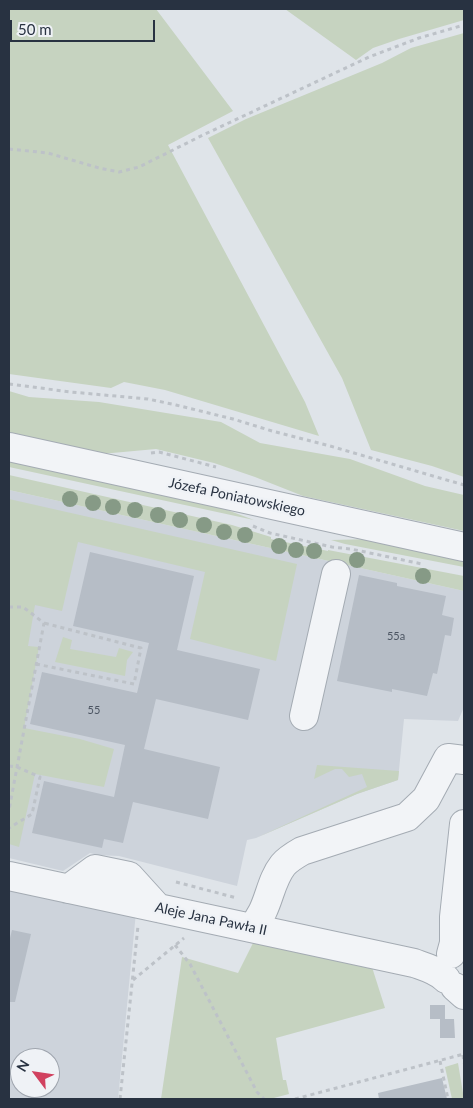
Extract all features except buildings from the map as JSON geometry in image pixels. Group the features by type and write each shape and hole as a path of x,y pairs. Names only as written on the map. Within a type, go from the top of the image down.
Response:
{"street":[{"name":"Józefa Poniatowskiego","path":"9,447 464,547"},
{"path":"304,716 336,574"},
{"path":"251,928 258,921 264,909 277,875 284,864 293,856 302,851 407,817 426,799 456,759"},
{"name":"Aleje Jana Pawła II","path":"149,906 414,963 437,971 457,970 454,920 464,824"},
{"path":"9,876 68,889 95,870 129,876 149,906"}],"path":[{"path":"9,149 48,153 119,172 139,167 368,57 419,38 464,25"},
{"path":"9,384 148,399 183,406 464,485"},
{"path":"9,606 23,607 44,623 140,648 134,684 36,664"},
{"path":"9,810 44,623"},
{"path":"9,766 40,776 32,814 9,828"},
{"path":"176,882 237,898"},
{"path":"120,1099 133,981 149,906"},
{"path":"133,981 207,918"},
{"path":"175,945 190,964 253,1083 264,1099"},
{"path":"295,1099 464,1054 464,1063"},
{"path":"440,1060 448,1099"}],"shaded area":[{"path":"9,490 464,591 464,707 458,721 404,719 398,780 357,794 256,838 247,840 237,886 119,856 90,853 63,871 9,858"},
{"path":"9,888 136,912 118,1099 9,1099"}],"green space":[{"path":"9,9 156,9 233,111 168,145 305,402 319,436 165,390 124,382 111,388 9,374"},
{"path":"285,9 464,9 464,20 373,48 356,60"},
{"path":"464,33 464,477 432,466 371,450 342,378 208,138 246,119 382,63 411,48"},
{"path":"9,391 29,397 99,402 221,422 260,443 350,459 425,486 464,495 464,531 303,496 214,463 156,449 101,454 9,433"},
{"path":"9,457 198,499 254,520 9,467"},
{"path":"9,475 232,525 271,537 271,539 464,576 464,591 9,490"},
{"path":"9,499 297,564 276,661 190,639 205,572 78,542 62,611 35,605 28,646 39,647 24,728 80,739 114,749 104,787 35,774 19,847 9,844"},
{"path":"373,539 464,558 464,567 331,540"},
{"path":"63,637 72,640 70,649 116,657 119,648 133,652 127,660 125,676 55,662"},
{"path":"317,765 399,771 398,780 357,794 256,838 367,787 362,774 349,777 342,769 335,769 314,779"},
{"path":"256,937 371,964 385,1008 276,1038 283,1080 286,1080 289,1094 270,1099 161,1099 182,957 238,973"},
{"path":"458,1063 464,1099 452,1099 445,1067"}]}
